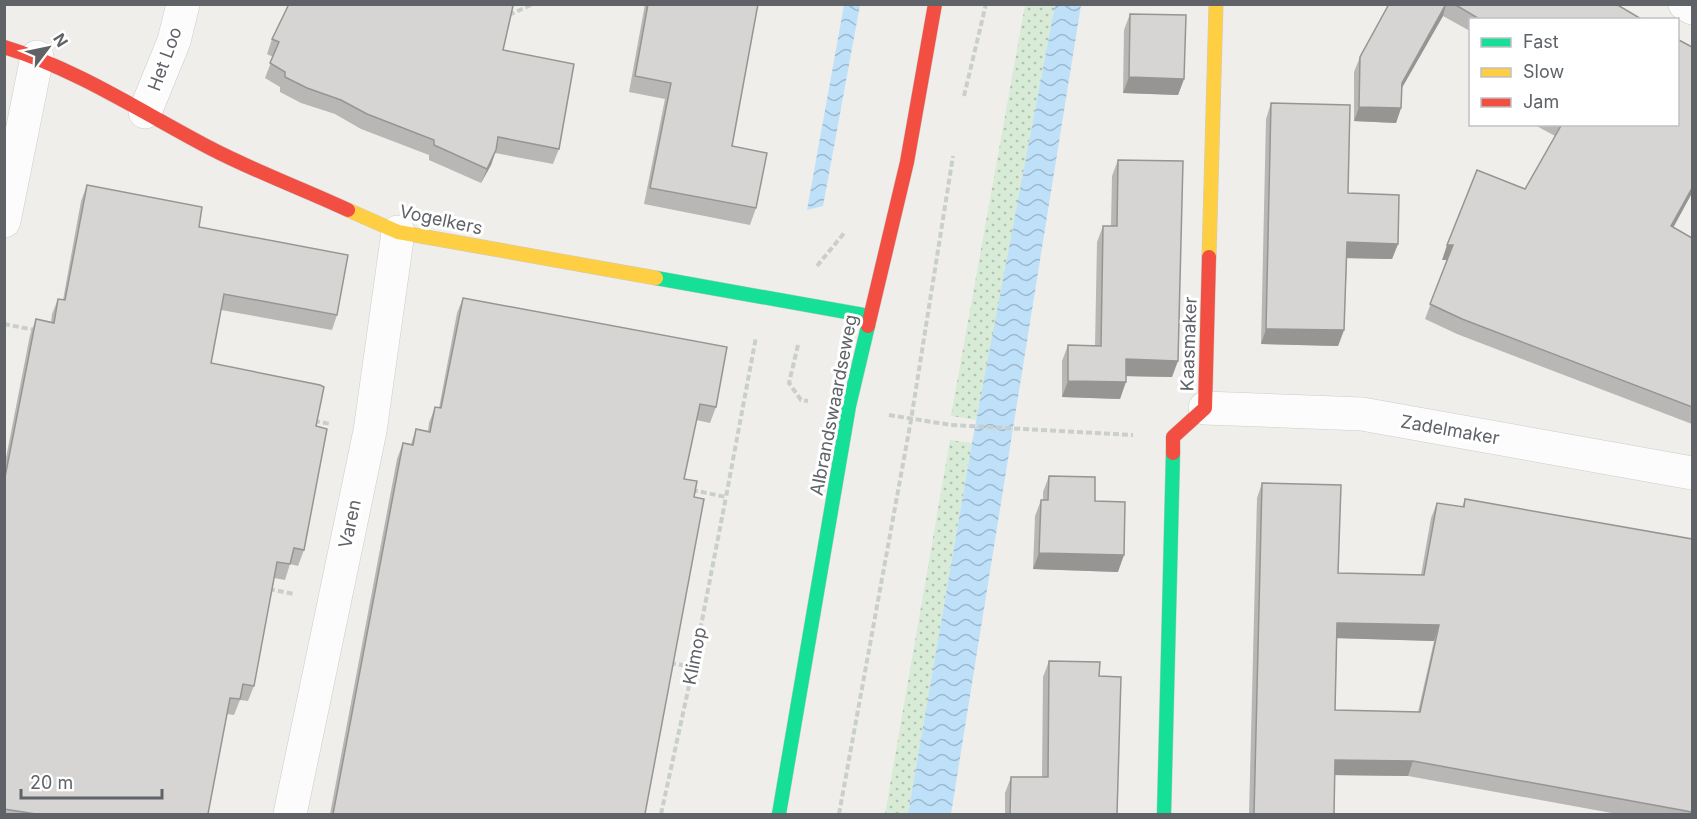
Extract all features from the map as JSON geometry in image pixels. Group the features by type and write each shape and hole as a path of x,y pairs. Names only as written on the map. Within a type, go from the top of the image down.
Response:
{"street":[{"name":"Het Loo","path":"145,112 174,41 183,4"},
{"name":"Albrandswaardseweg","path":"779,814 849,406 907,162 935,4"},
{"name":"Kaasmaker","path":"1173,437 1205,408 1216,4"},
{"path":"1685,4 1692,9"},
{"name":"Vogelkers","path":"4,47 37,57 212,149 398,232 869,316"},
{"path":"4,221 37,57"},
{"name":"Varen","path":"290,814 370,431 398,232"},
{"name":"Zadelmaker","path":"1205,408 1362,414 1692,473"},
{"path":"1164,814 1173,437"}],"path":[{"path":"500,12 510,15 533,4"},
{"path":"962,105 986,4"},
{"path":"839,814 911,420 954,152"},
{"name":"Klimop","path":"661,814 692,672 764,298"},
{"path":"4,324 38,330"},
{"path":"911,420 951,425 1173,437"},
{"path":"312,421 370,431"},
{"path":"681,488 726,497"}],"green space":[{"path":"1025,5 1055,5 977,420 951,416"},
{"path":"950,440 972,443 908,814 885,814"}],"water":[{"path":"844,5 860,5 823,206 807,210"},
{"path":"1055,5 1081,5 951,814 908,814 972,443"}],"building":[{"path":"289,4 507,4 513,6 503,50 574,64 559,149 498,137 496,150 487,169 434,145 434,140 367,114 341,100 307,88 285,77 285,72 270,63 279,42 272,39"},
{"path":"648,4 758,4 732,146 767,153 756,208 650,188 671,83 635,76"},
{"path":"1389,4 1446,4 1402,83 1401,108 1359,107 1360,57"},
{"path":"1454,4 1616,4 1640,18 1478,18"},
{"path":"1130,14 1186,15 1184,79 1129,77"},
{"path":"1679,40 1692,47 1692,188 1671,226 1692,238 1692,407 1462,319 1430,304 1453,245 1447,245 1477,170 1525,189 1561,126 1679,126"},
{"path":"1271,103 1350,105 1348,193 1399,195 1398,244 1347,242 1344,330 1266,329"},
{"path":"1118,160 1183,161 1178,361 1126,359 1126,382 1068,381 1068,345 1101,346 1103,226 1117,226"},
{"path":"87,185 202,207 199,227 348,255 337,315 224,294 211,363 324,387 316,426 327,429 304,550 294,548 290,564 277,562 254,686 243,684 240,699 230,698 208,814 36,814 4,809 4,482 36,319 54,323 58,299 65,300"},
{"path":"463,298 727,347 716,407 700,404 684,479 697,481 694,497 704,499 645,814 333,814 403,443 413,445 416,429 430,432 435,407 441,408"},
{"path":"1049,476 1095,477 1095,501 1125,502 1124,555 1039,553 1041,500 1048,500"},
{"path":"1262,483 1341,485 1338,573 1424,575 1437,503 1464,507 1465,499 1692,539 1692,812 1413,761 1335,760 1334,814 1254,814","holes":["1337,623 1439,625 1420,712 1335,710"]},
{"path":"1049,661 1100,662 1099,676 1121,677 1117,814 1010,814 1011,777 1048,777"}],"traffic: fast":[{"path":"656,278 869,316"},
{"path":"779,814 849,406 868,326"},
{"path":"1164,814 1173,453"}],"traffic: slow":[{"path":"1209,257 1216,4"},
{"path":"348,210 398,232 656,278"}],"traffic: jam":[{"path":"868,326 907,162 935,4"},
{"path":"4,47 84,79 227,156 348,210"},
{"path":"1173,453 1173,437 1205,408 1209,257"}]}
